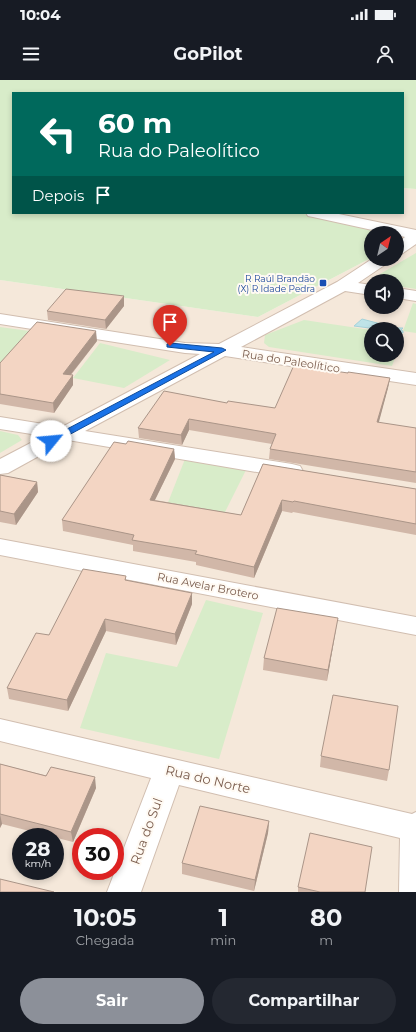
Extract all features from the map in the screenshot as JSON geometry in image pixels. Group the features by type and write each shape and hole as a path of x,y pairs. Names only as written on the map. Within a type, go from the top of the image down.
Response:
{"street":[{"path":"317,214 416,236"},
{"path":"404,245 416,236"},
{"path":"0,468 343,286 373,266"},
{"path":"343,286 364,289"},
{"path":"404,294 416,296"},
{"name":"Rua do Paleolítico","path":"0,320 185,348 222,350 416,379"},
{"path":"0,423 314,475"},
{"name":"Rua Avelar Brotero","path":"0,547 416,626"},
{"name":"Rua do Norte","path":"0,730 416,827"},
{"name":"Rua do Sul","path":"124,892 169,770"},
{"path":"416,827 416,892"}],"shaded area":[{"path":"404,188 416,189 416,892 0,892 0,280 258,317 364,262 364,266 404,266 404,226 364,226 364,229 304,214 404,214"}],"green space":[{"path":"0,80 416,80 416,189 404,188 404,92 12,92 12,214 304,214 364,229 364,262 258,317 0,280"},
{"path":"416,253 416,289 404,287 404,274 380,274 394,266 404,266 404,260"},
{"path":"413,303 416,304 416,333 404,331"},
{"path":"304,320 364,329 364,362 269,347 264,343 265,335"},
{"path":"0,327 37,332 0,366"},
{"path":"100,343 170,360 124,388 73,378"},
{"path":"366,362 393,362 392,366"},
{"path":"0,431 18,435 22,440 0,453"},
{"path":"185,459 247,468 224,514 167,505"},
{"path":"206,600 263,613 219,759 80,728 106,653 177,667"}],"water":[{"path":"362,319 373,322 364,322 364,327 354,326"}],"building":[{"path":"66,289 124,296 105,320 47,311"},
{"path":"37,322 96,331 63,374 73,375 53,403 0,394 0,363"},
{"path":"294,365 390,378 377,422 416,428 416,472 270,449 276,434 189,419 181,435 138,428 164,391 227,403 228,401 275,408"},
{"path":"128,441 174,449 150,500 241,515 263,464 416,489 416,524 282,500 254,567 195,554 197,551 132,540 134,535 62,520 114,442 126,444"},
{"path":"0,475 37,482 14,514 0,511"},
{"path":"83,569 126,576 125,580 192,593 175,634 105,619 67,700 7,688 36,633 49,635"},
{"path":"277,608 338,618 328,670 264,658"},
{"path":"333,695 398,706 389,770 321,756"},
{"path":"0,764 46,776 51,767 95,777 71,832 64,830 64,828 55,828 0,814"},
{"path":"200,806 269,821 255,880 182,863"},
{"path":"310,833 372,847 365,892 320,892 298,887"},
{"path":"0,879 54,892 0,892"}],"place":[{"name":"R Raúl Brandão (X) R Idade Pedra","path":"323,283"}],"route":[{"path":"51,441 222,350 170,346"}]}
